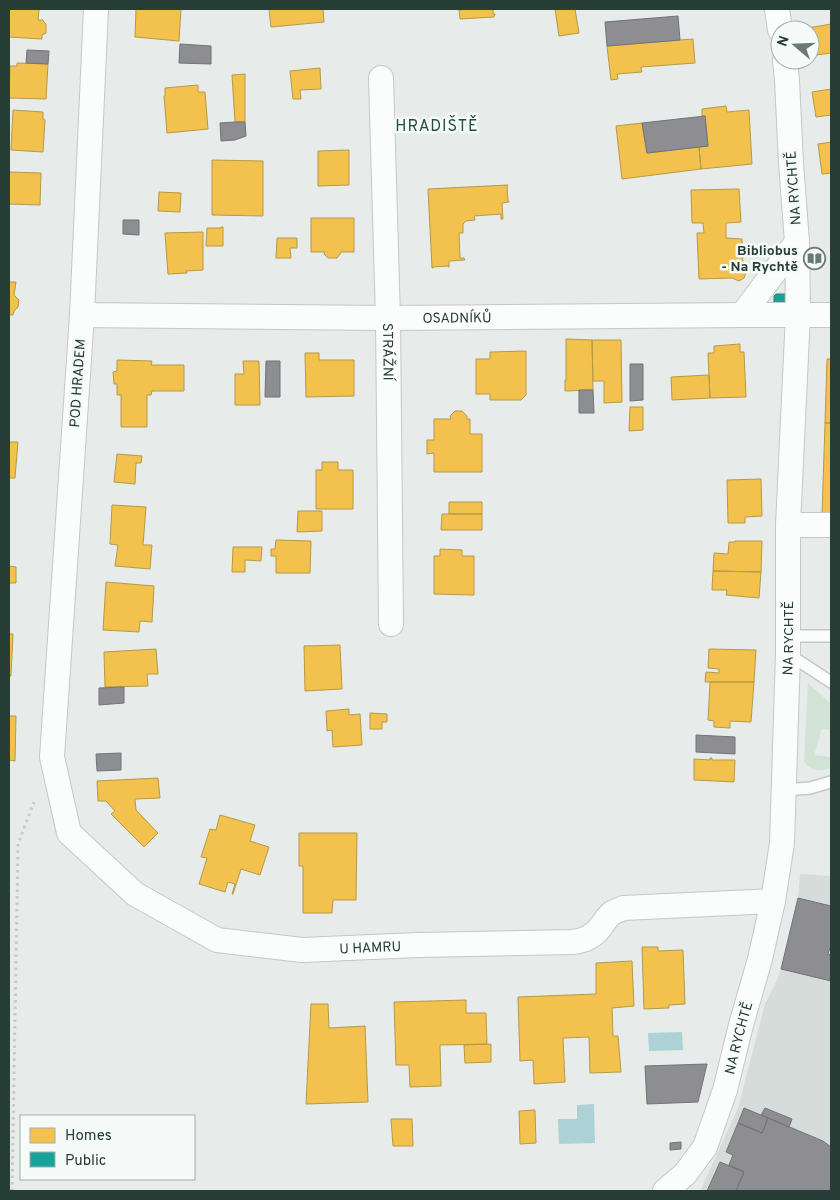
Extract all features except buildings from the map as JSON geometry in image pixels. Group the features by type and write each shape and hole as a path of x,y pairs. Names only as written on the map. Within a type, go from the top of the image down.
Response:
{"street":[{"name":"POD HRADEM","path":"52,757 82,316 96,9"},
{"name":"NA RYCHTĚ","path":"665,1191 685,1174 704,1146 725,1090 774,901 782,843 788,645 788,525 798,314 797,242 786,70"},
{"name":"STRÁŽNÍ","path":"381,78 388,318 391,624"},
{"path":"742,315 797,242"},
{"name":"OSADNÍKŮ","path":"82,316 388,318 831,315"},
{"path":"788,525 831,525"},
{"name":"U HAMRU","path":"52,757 68,833 134,894 217,940 302,950 418,945 572,942 590,937 599,930 606,918 613,912 623,908 774,901"}],"lane":[{"path":"788,645 831,636"},
{"path":"788,645 831,682"},
{"path":"784,790 810,788 831,782"}],"path":[{"path":"12,1191 18,844 35,800"}],"shaded area":[{"path":"800,874 831,876 831,1191 700,1191 738,1108 765,1004 781,969 798,898"}],"green space":[{"path":"808,683 831,704 831,730 822,729 814,755 831,757 831,768 823,770 810,768 804,762"}],"water":[{"path":"682,1032 683,1050 649,1051 648,1033"},
{"path":"594,1104 595,1143 559,1144 558,1119 577,1119 577,1105"}],"place":[{"name":"Bibliobus - Na Rychtě","path":"814,258"}],"district":[{"name":"HRADIŠTĚ","path":"437,125"}]}
